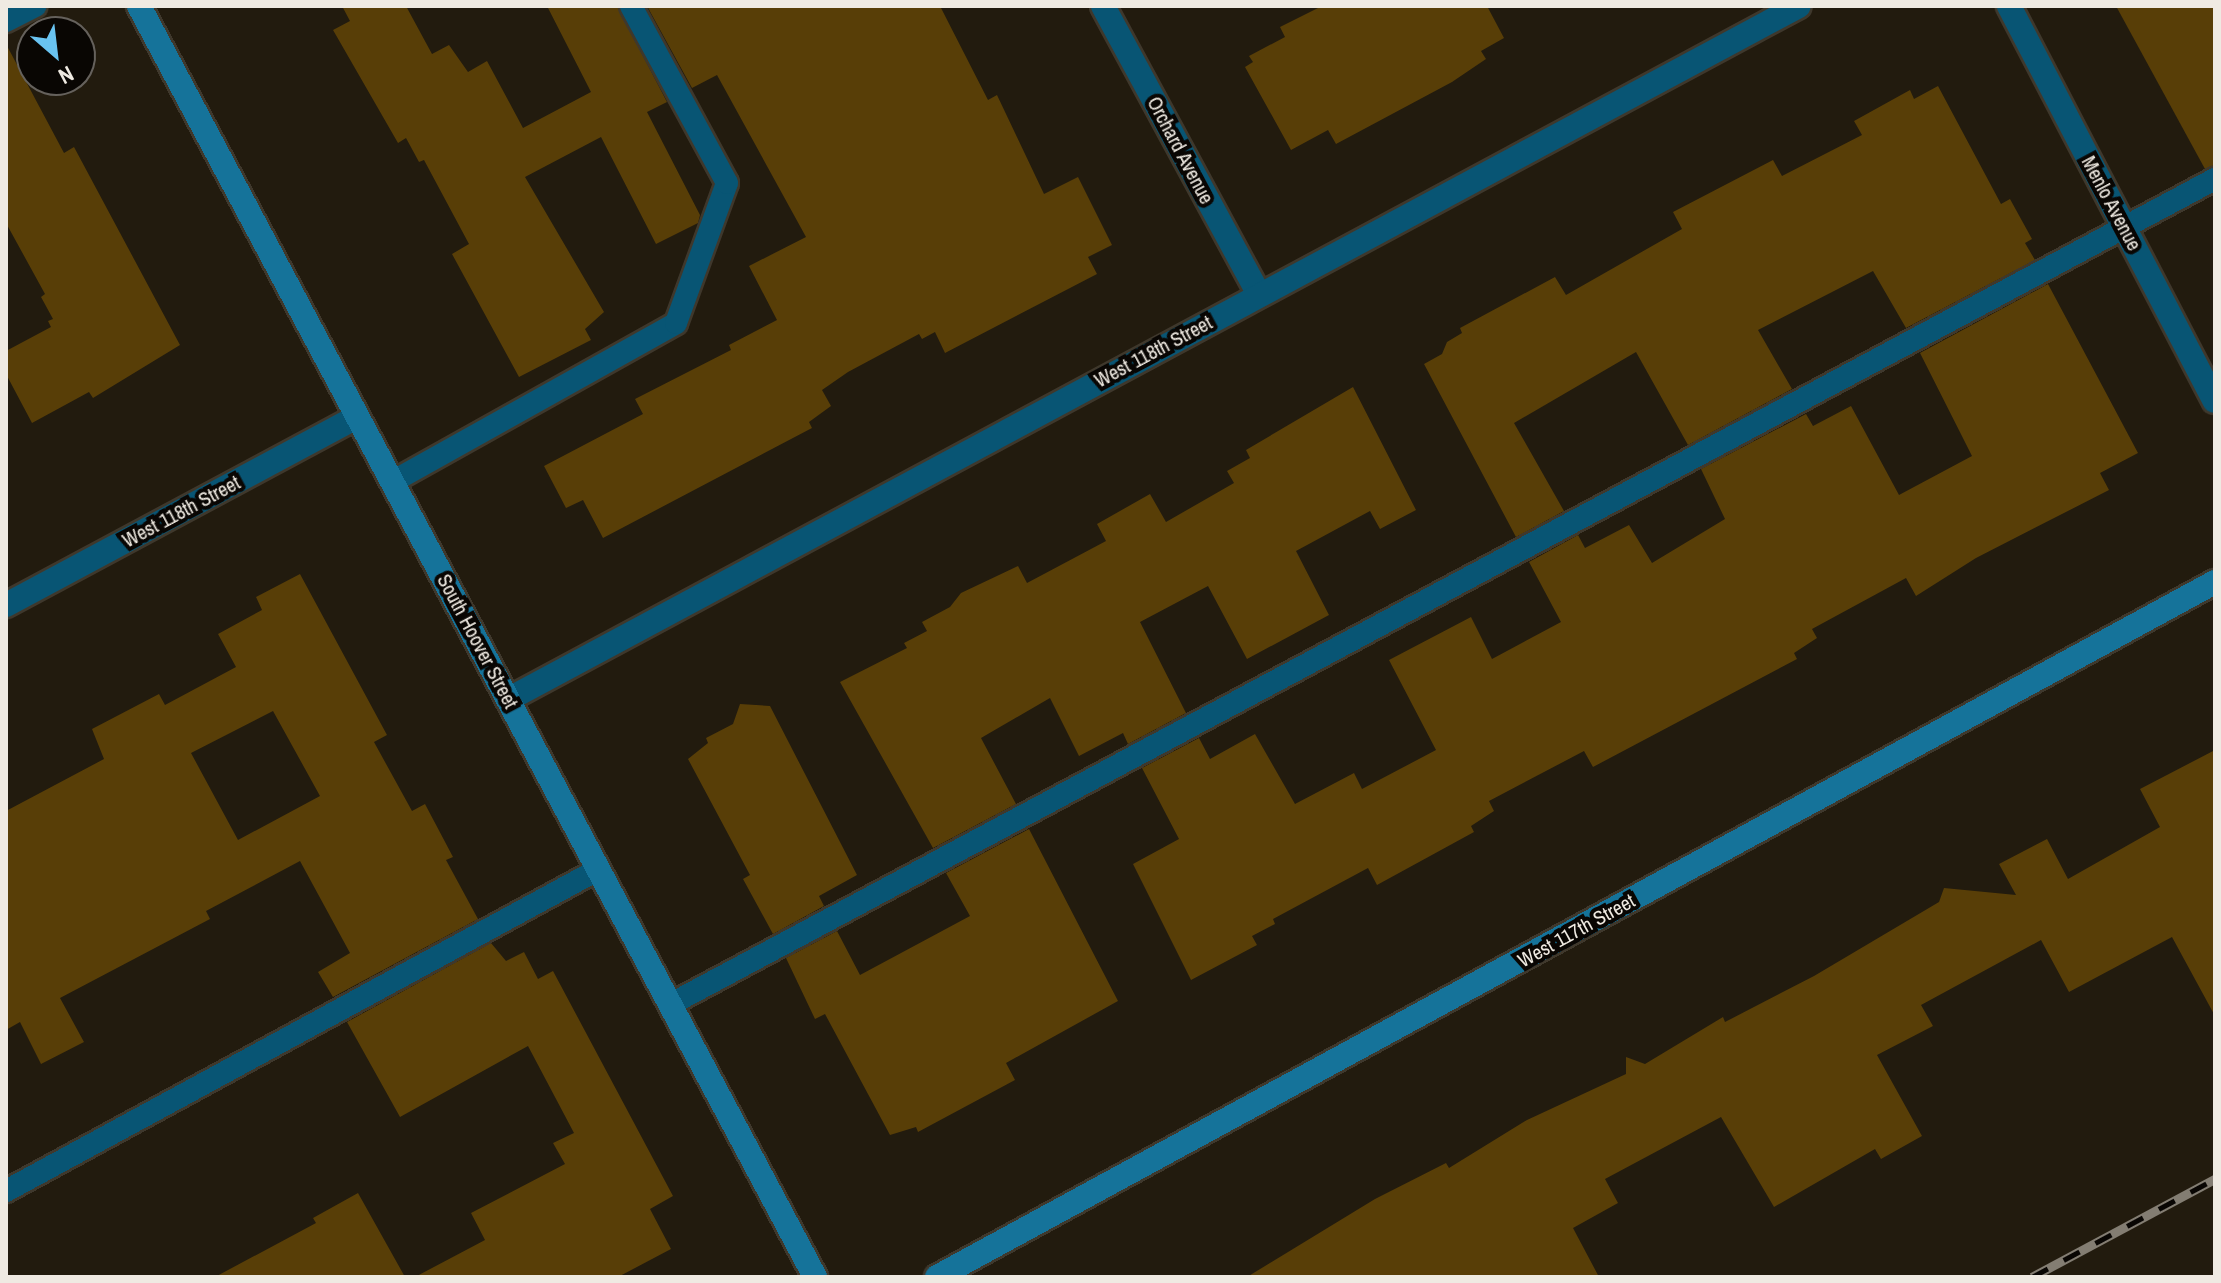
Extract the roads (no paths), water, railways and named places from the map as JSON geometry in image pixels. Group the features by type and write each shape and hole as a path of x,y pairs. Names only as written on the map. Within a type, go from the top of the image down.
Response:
{"street":[{"name":"South Hoover Street","path":"139,6 815,1277"},
{"name":"Orchard Avenue","path":"1103,6 1258,293"},
{"name":"West 118th Street","path":"509,699 1258,293 1799,6"},
{"name":"Menlo Avenue","path":"2009,6 2215,401"},
{"name":"West 118th Street","path":"6,605 356,417"},
{"name":"West 117th Street","path":"937,1277 2215,582"}],"lane":[{"path":"6,21 35,6"},
{"path":"392,482 676,323 727,183 631,6"},
{"path":"671,1004 2215,179"},
{"path":"6,1191 599,869"}],"railway":[{"path":"2032,1277 2215,1179"}]}
